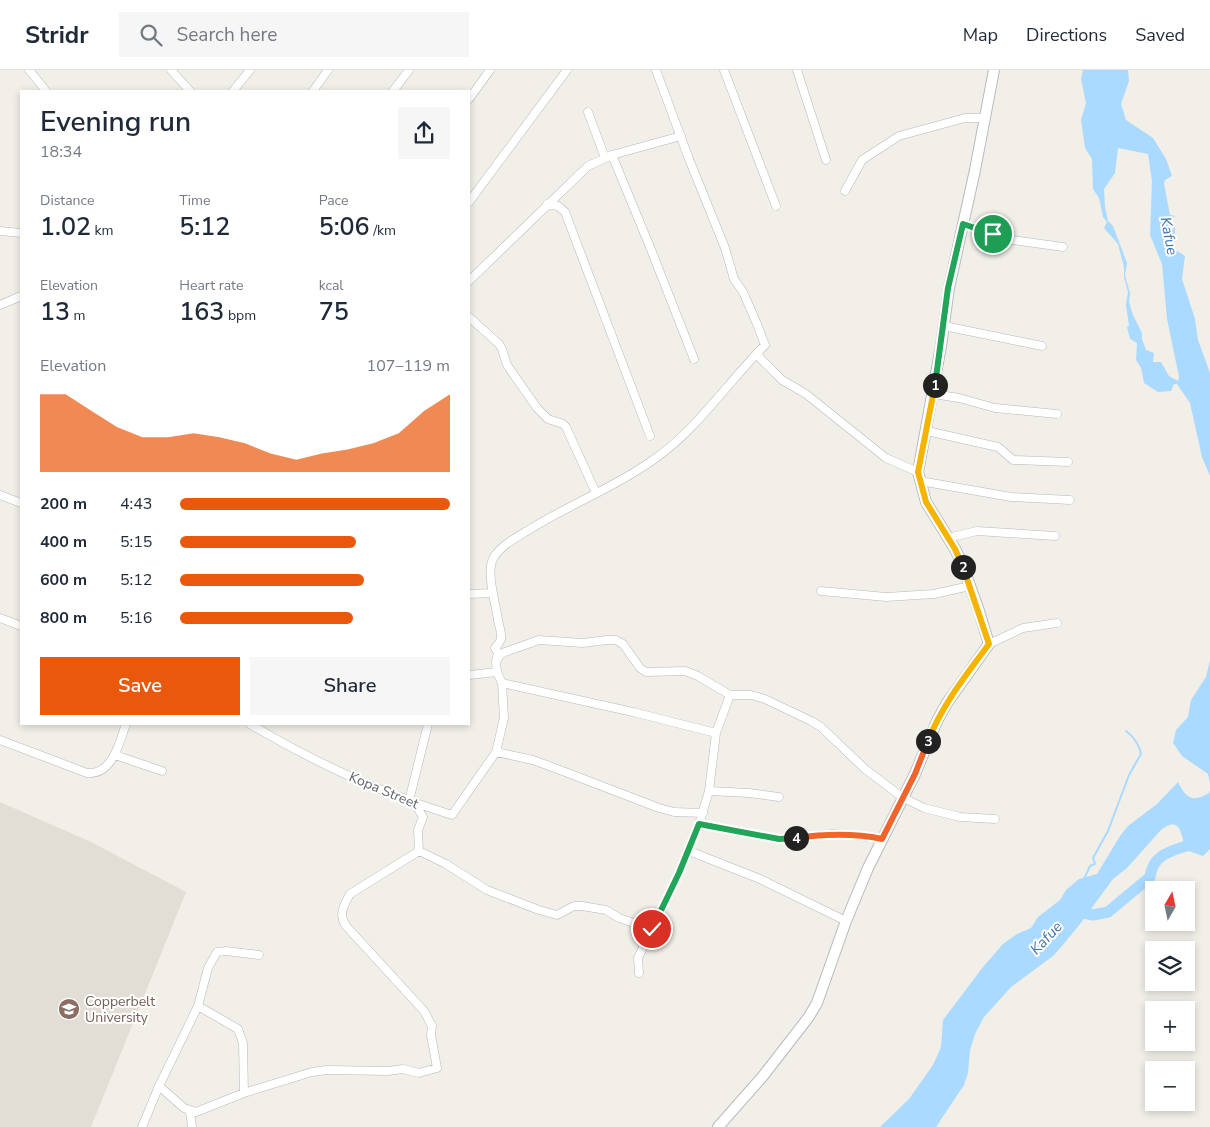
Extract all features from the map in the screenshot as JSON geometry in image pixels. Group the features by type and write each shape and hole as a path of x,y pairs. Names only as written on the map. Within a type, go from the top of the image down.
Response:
{"street":[{"path":"29,70 45,90"},
{"path":"171,70 189,90"},
{"path":"234,90 250,70"},
{"path":"314,90 328,70"},
{"path":"394,90 410,70"},
{"path":"470,98 490,70"},
{"path":"470,201 567,70"},
{"path":"656,70 725,248 734,279 743,292 765,346 680,437 661,454 630,476 537,524 502,547 492,563 493,593 498,610 501,633 501,640 495,648 498,653 496,662 502,684 504,718 496,752 533,760 659,808 674,812 703,813"},
{"path":"724,70 776,206"},
{"path":"798,70 826,160"},
{"path":"989,644 958,556 926,502 919,477 944,326 948,288 994,70"},
{"path":"588,112 609,157 694,359"},
{"path":"845,191 862,160 899,136 965,118 985,118"},
{"path":"470,280 588,166 609,157 681,136"},
{"path":"547,204 558,206 565,212 650,436"},
{"path":"963,224 1012,240 1063,247"},
{"path":"0,230 20,233"},
{"path":"0,305 20,296"},
{"path":"470,318 499,344 507,365 537,408 548,419 563,424 566,427 596,493"},
{"path":"944,326 1042,346"},
{"path":"756,354 782,380 806,394 886,458 919,477 1004,496 1070,500"},
{"path":"933,394 959,398 995,408 1057,414"},
{"path":"927,431 998,447 1013,460 1068,462"},
{"path":"0,495 20,503"},
{"path":"948,538 977,531 1055,536"},
{"path":"821,591 886,597 934,594 970,586"},
{"path":"470,594 493,593"},
{"path":"0,618 20,626"},
{"path":"718,1127 764,1076 817,1004 846,921 868,868 915,774 936,721 947,703 989,644 1023,628 1057,623"},
{"path":"496,662 500,655 505,652 539,640 583,643 616,640 623,644 640,668 646,672 685,671 698,676 730,696 751,695 765,699 811,720 865,769 902,798 941,813 996,819"},
{"path":"470,674 498,672"},
{"path":"502,684 633,712 716,734"},
{"path":"639,973 638,958 689,850 703,813 716,734 730,696"},
{"path":"0,740 87,773 96,774 102,771 115,755 126,725"},
{"name":"Kopa Street","path":"252,725 320,761 412,802 452,815 496,752"},
{"path":"419,851 418,830 423,818 412,802 428,725"},
{"path":"115,755 162,771"},
{"path":"708,791 749,792 779,797"},
{"path":"699,824 779,839 833,834 882,839"},
{"path":"689,850 760,879 846,921"},
{"path":"419,851 446,864 487,890 539,910 556,915 574,906 606,910 619,918 652,929"},
{"path":"159,1086 190,1111 202,1110 312,1072 327,1070 388,1071 403,1069 419,1073 437,1068 431,1035 432,1026 429,1019 424,1011 342,921 341,913 344,903 350,894 419,851"},
{"path":"142,1127 159,1086 198,1006 208,968 217,952 226,951 260,955"},
{"path":"198,1006 238,1028 243,1043 244,1094"},
{"path":"190,1111 192,1127"}],"shaded area":[{"name":"Copperbelt University","path":"0,802 91,842 186,892 91,1127 0,1127"}],"water":[{"path":"1083,70 1128,70 1129,81 1121,104 1126,120 1153,138 1166,159 1172,176 1165,180 1159,199 1166,214 1175,216 1170,222 1172,227 1175,227 1174,249 1185,256 1182,279 1195,319 1198,340 1210,373 1210,476 1202,457 1190,403 1177,384 1174,384 1171,391 1158,392 1144,383 1141,368 1136,360 1137,343 1130,339 1127,327 1129,326 1126,305 1128,292 1124,277 1124,267 1118,244 1104,228 1107,222 1103,217 1099,198 1093,189 1092,159 1085,148 1081,120 1086,103 1081,79","holes":["1118,148 1148,154 1152,181 1150,235 1162,264 1167,319 1179,377 1178,381 1169,376 1161,362 1153,362 1154,353 1146,350 1142,333 1129,302 1130,293 1125,275 1127,263 1113,226 1108,221 1105,207 1104,189 1115,173"]},
{"path":"1210,660 1210,783 1208,774 1182,756 1173,743 1176,730 1188,717 1191,700 1206,677"},
{"path":"1178,782 1187,795 1194,798 1209,793 1210,790 1210,849 1203,856 1186,850 1180,829 1177,826 1168,826 1161,830 1127,868 1113,879 1080,924 1053,956 1011,987 984,1017 975,1034 970,1050 968,1073 964,1085 936,1127 880,1127 909,1099 933,1065 941,1047 943,1020 983,967 1003,944 1017,934 1031,928 1038,917 1060,900 1066,890 1079,879 1097,874 1128,826 1157,804"}],"waterway":[{"name":"Kafue","path":"1158,181 1166,224"},
{"path":"1084,879 1090,866 1095,864 1093,858 1108,831 1129,775 1141,754 1136,741 1126,731"},
{"path":"1074,911 1093,915 1108,912 1150,877 1155,863 1160,858 1171,851 1192,844 1196,839"}],"place":[{"name":"Copperbelt University","path":"69,1009"}],"route":[{"path":"652,929 679,873 699,824 779,839 833,834 868,836 882,839 915,774 936,721 989,644 962,563 926,502 918,472 942,346 948,288 963,224 993,234"}]}
